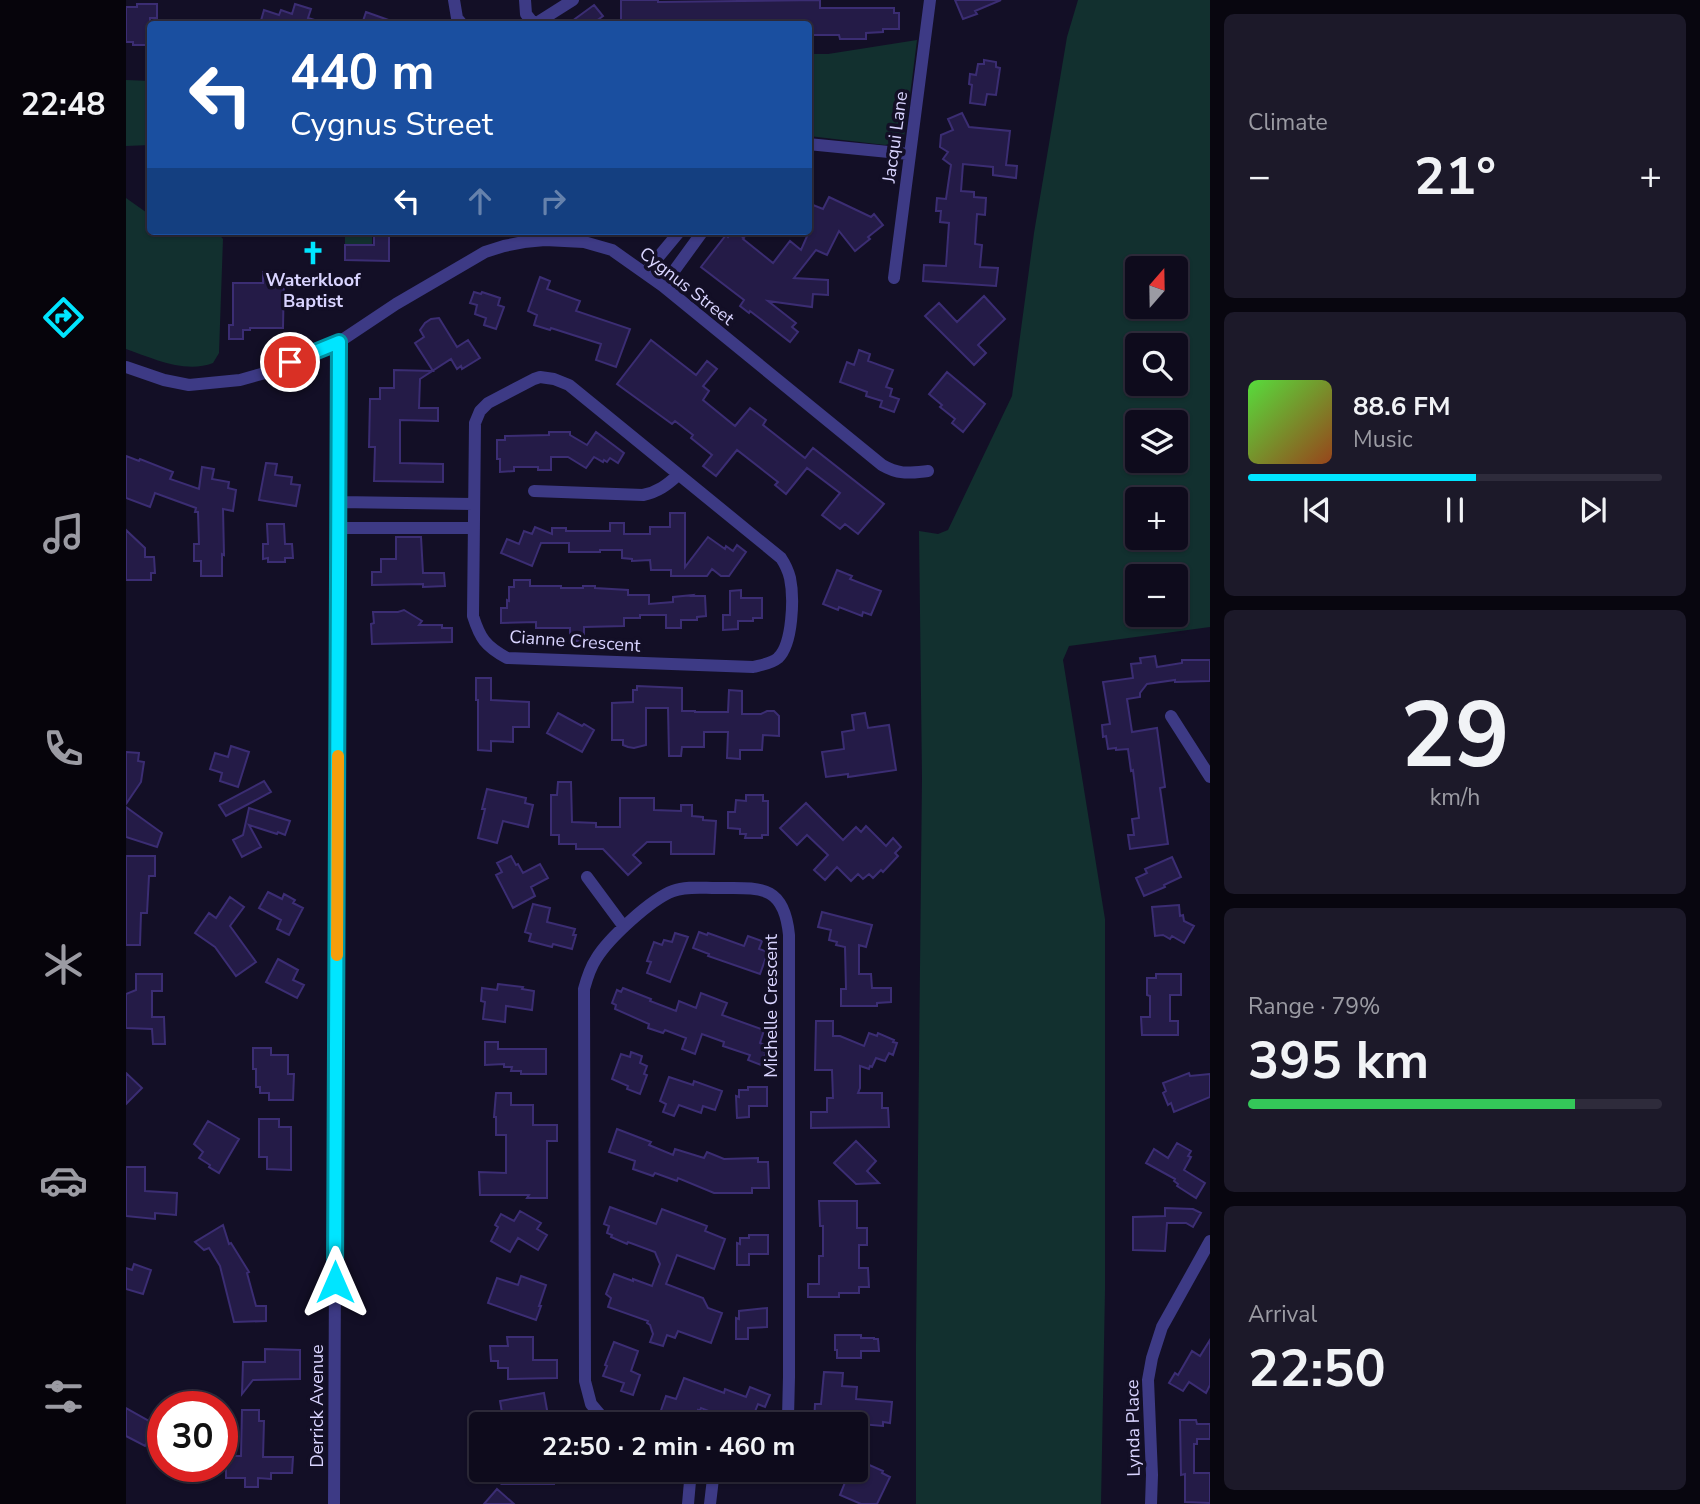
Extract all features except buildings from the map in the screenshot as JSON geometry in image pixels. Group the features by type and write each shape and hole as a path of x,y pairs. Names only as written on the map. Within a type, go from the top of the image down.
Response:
{"street":[{"path":"454,0 460,21"},
{"path":"525,0 526,14 532,21"},
{"path":"540,21 573,0"},
{"name":"Jacqui Lane","path":"894,278 930,0"},
{"path":"812,144 909,154"},
{"path":"645,273 677,235"},
{"path":"663,286 700,235"},
{"name":"Cygnus Street","path":"126,367 189,385 240,380 265,373 339,342 396,304 485,252 504,246 545,240 584,242 612,250 663,286 882,465 892,471 904,473 928,471"},
{"name":"Derrick Avenue","path":"334,1504 339,342"},
{"name":"Cianne Crescent","path":"540,377 569,385 774,551 787,567 790,578 791,606 786,647 778,658 766,665 753,667 507,658 493,650 480,637 473,616 473,505 474,437 480,411 488,403 540,377"},
{"path":"534,491 643,495 660,490 678,475"},
{"path":"339,502 473,505"},
{"path":"339,528 474,528"},
{"path":"1171,716 1210,778"},
{"path":"587,877 624,928"},
{"name":"Michelle Crescent","path":"598,1412 591,1404 585,1381 584,989 589,971 597,957 624,928 663,896 681,888 762,890 779,900 788,919 788,1412"},
{"name":"Lynda Place","path":"1150,1504 1152,1475 1148,1380 1152,1358 1162,1327 1210,1241"},
{"path":"688,1504 690,1482"},
{"path":"710,1504 713,1482"}],"green space":[{"path":"1078,0 1210,0 1210,627 1069,646 1063,660 1105,919 1105,1290 1101,1504 916,1504 922,778 919,531 938,534 948,530 1012,396 1034,233 1067,37"},
{"path":"917,40 906,127 899,142 885,145 812,136 812,54 828,54"},
{"path":"126,80 147,81 147,145 126,146"},
{"path":"126,198 147,213 147,235 218,235 223,239 219,353 213,363 180,366 126,349"},
{"path":"345,235 372,235 372,244 345,244"}],"slow traffic":[{"path":"337,955 338,756"}],"place":[{"name":"Waterkloof Baptist","path":"313,253"}],"route":[{"path":"290,362 339,342 335,1282"}]}
